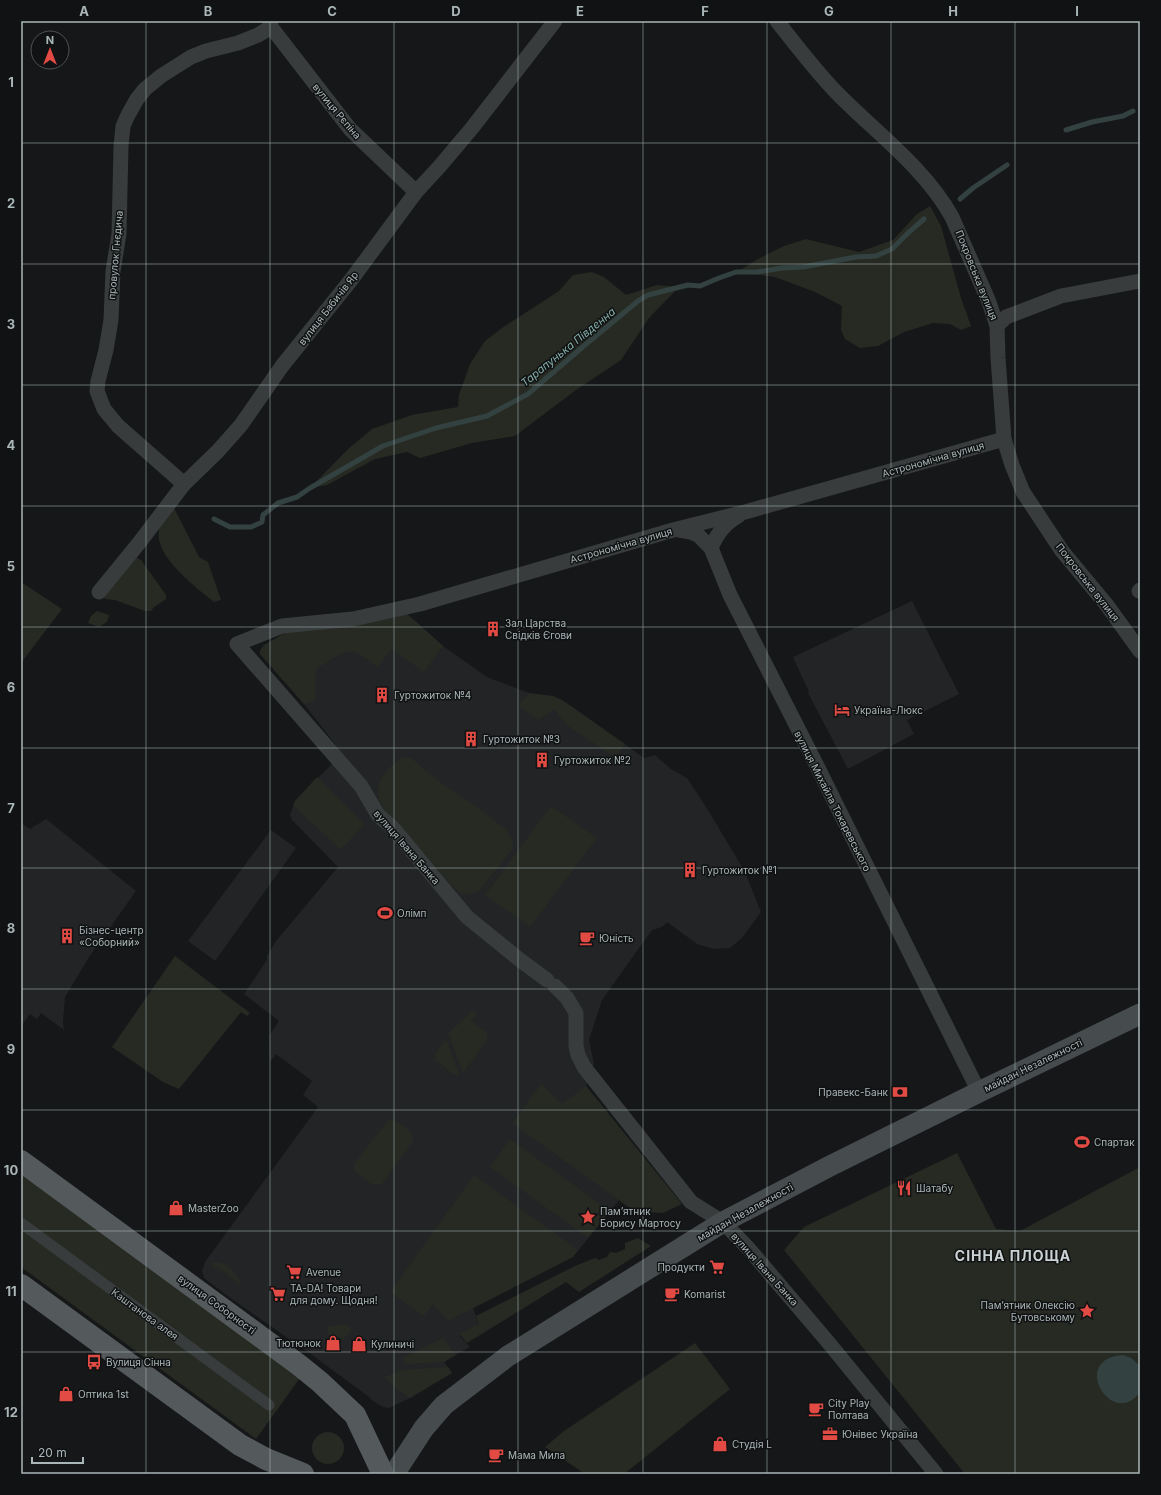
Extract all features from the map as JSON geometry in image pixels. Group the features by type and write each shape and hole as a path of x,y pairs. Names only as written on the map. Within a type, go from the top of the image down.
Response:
{"main road":[{"name":"майдан Незалежності","path":"394,1474 424,1428 450,1400 508,1356 723,1222 830,1166 1140,1014"},
{"name":"вулиця Соборності","path":"21,1161 320,1382 355,1415 383,1474"},
{"path":"21,1285 240,1446 302,1474"}],"street":[{"name":"вулиця Бабичів Яр","path":"98,592 139,543 184,484 218,451 241,425 282,366 351,280 416,192 472,128 555,21"},
{"name":"Покровська вулиця","path":"777,21 836,92 912,166 945,205 961,236 989,302 997,326 1004,439 1012,465 1023,492 1062,551 1106,604 1140,651"},
{"name":"вулиця Рєпіна","path":"271,24 350,129 416,192"},
{"name":"провулок Гнєдича","path":"184,484 118,426 104,409 97,391 111,320 113,271 119,234 121,146 123,126 137,99 145,89 161,76 191,57 206,51 238,43 258,35 271,24"},
{"path":"997,326 1006,317 1061,296 1140,281"},
{"name":"Астрономічна вулиця","path":"237,644 282,626 353,619 395,611 673,530 745,512 1004,439"},
{"path":"711,548 720,530 730,521 745,512"},
{"name":"вулиця Михайла Токаревського","path":"673,530 683,530 698,535 711,548 730,595 979,1092"},
{"name":"вулиця Івана Банка","path":"237,644 361,786 378,815 393,828 467,917 551,983 567,998 576,1013 576,1046 584,1068 691,1202 723,1222 749,1249 808,1318 936,1474"},
{"name":"Каштанова алея","path":"21,1223 269,1405"}],"shaded area":[{"path":"930,206 941,226 961,298 971,326 961,330 950,324 933,323 904,332 878,346 860,348 845,339 841,330 842,306 815,292 775,277 737,272 758,259 784,246 806,239 859,252 893,240 917,214"},
{"path":"592,272 604,277 626,295 657,285 679,287 649,318 621,360 576,390 515,436 472,443 420,458 407,452 375,459 327,485 310,488 348,449 372,429 412,415 458,407 459,395 470,364 485,341 502,328 559,291 573,275"},
{"path":"172,504 199,557 208,562 221,600 214,602 186,579 176,569 162,548 159,537 160,526"},
{"path":"135,557 141,560 166,595 166,599 154,607 151,611 145,611 115,600 106,599 101,596"},
{"path":"21,582 62,609 21,663"},
{"path":"912,601 959,694 907,720 914,734 848,769 808,693 809,692 793,657"},
{"path":"97,611 109,615 107,622 99,627 88,623 91,616"},
{"path":"406,613 443,646 424,672 391,649 378,667 357,653 345,653 317,669 315,676 315,701 304,704 260,654 260,651 264,645 285,633"},
{"path":"413,619 443,646 487,677 529,693 553,696 562,700 644,758 655,755 671,769 687,778 745,872 761,912 742,938 730,948 714,949 697,944 667,922 662,927 652,930 602,1000 589,1040 594,1064 586,1086 649,1164 573,1257 473,1308 479,1324 459,1335 470,1347 444,1362 452,1373 410,1398 389,1408 383,1407 373,1401 308,1352 229,1297 204,1278 202,1271 205,1262 318,1107 303,1095 312,1081 276,1054 270,1062 269,1036 279,1021 244,994 267,960 267,956 276,941 338,867 292,820 290,815 295,801 334,762 335,744 304,704 260,654 260,651 264,645"},
{"path":"529,693 553,696 562,700 625,744 615,757 568,726 554,709 539,720 518,706"},
{"path":"404,757 414,760 437,780 470,802 507,830 512,839 513,848 480,890 470,894 462,894 456,890 388,815 382,806 378,789 381,780 393,764"},
{"path":"317,777 364,824 341,850 293,805"},
{"path":"551,806 597,838 530,927 485,895"},
{"path":"46,819 136,891 89,957 65,997 63,1023 64,1030 41,1013 37,1019 30,1014 21,1026 21,823 30,829"},
{"path":"271,830 296,848 215,961 188,941"},
{"path":"175,956 250,1013 247,1016 241,1012 179,1089 163,1082 112,1047"},
{"path":"472,1010 477,1014 471,1021 488,1034 486,1042 464,1072 462,1071 448,1033"},
{"path":"446,1039 459,1073 458,1075 452,1073 435,1060 436,1052"},
{"path":"541,1084 562,1104 586,1086 682,1204 663,1213 634,1211 512,1123"},
{"path":"389,1119 398,1122 408,1130 412,1134 413,1141 382,1184 373,1185 355,1171 354,1164"},
{"path":"510,1139 610,1211 588,1238 490,1167"},
{"path":"957,1153 996,1229 1020,1231 1140,1167 1140,1474 965,1474 784,1250 804,1227"},
{"path":"21,1174 300,1378 256,1439 21,1267"},
{"path":"474,1175 578,1250 573,1257 448,1321 433,1304 424,1316 390,1292"},
{"path":"638,1238 651,1246 579,1292 566,1282 467,1343 459,1334 479,1324 476,1316 575,1266 595,1258 599,1260 607,1257 610,1252 616,1253 625,1249 625,1243"},
{"path":"214,1262 219,1262 228,1266 237,1276 241,1285 228,1276 228,1274 211,1264"},
{"path":"348,1325 352,1329 343,1340 338,1336 335,1338 328,1334 327,1327"},
{"path":"443,1338 456,1355 444,1362 405,1364 402,1358"},
{"path":"695,1343 730,1389 624,1474 585,1474 545,1447 564,1431"},
{"path":"1123,1355 1131,1358 1140,1366 1140,1392 1129,1401 1118,1403 1108,1398 1101,1389 1097,1378 1099,1368 1107,1359"},
{"path":"448,1367 452,1373 410,1398 384,1377 403,1370"},
{"path":"325,1432 331,1432 340,1436 344,1448 340,1460 331,1464 325,1464 316,1460 312,1451 312,1445 316,1436"}],"waterway":[{"name":"Тарапунька Південна","path":"1066,130 1092,122 1123,116 1133,111"},
{"name":"Тарапунька Південна","path":"960,199 973,188 1007,165"},
{"name":"Тарапунька Південна","path":"214,519 230,527 251,527 262,522 263,515 278,503 297,497 383,446 436,428 487,416 528,394 638,301 648,295 688,285 700,286 736,272 757,272 782,268 803,267 856,257 876,256 892,249 924,219"}],"place":[{"name":"Зал Царства Свідків Єгови","path":"493,629"},
{"name":"Гуртожиток №4","path":"382,695"},
{"name":"Україна-Люкс","path":"842,710"},
{"name":"Гуртожиток №3","path":"471,739"},
{"name":"Гуртожиток №2","path":"542,760"},
{"name":"Гуртожиток №1","path":"690,870"},
{"name":"Олімп","path":"385,913"},
{"name":"Бізнес-центр «Соборний»","path":"67,936"},
{"name":"Юність","path":"587,938"},
{"name":"Правекс-Банк","path":"900,1092"},
{"name":"Спартак","path":"1082,1142"},
{"name":"Шатабу","path":"904,1188"},
{"name":"MasterZoo","path":"176,1208"},
{"name":"Пам’ятник Борису Мартосу","path":"588,1217"},
{"name":"Продукти","path":"717,1267"},
{"name":"Avenue","path":"294,1272"},
{"name":"TA-DA! Товари для дому. Щодня!","path":"278,1294"},
{"name":"Komarist","path":"672,1294"},
{"name":"Пам’ятник Олексію Бутовському","path":"1087,1311"},
{"name":"Тютюнок","path":"333,1343"},
{"name":"Кулиничі","path":"359,1344"},
{"name":"Вулиця Сінна","path":"94,1362"},
{"name":"Оптика 1st","path":"66,1394"},
{"name":"City Play Полтава","path":"816,1409"},
{"name":"Юнівес Україна","path":"830,1434"},
{"name":"Студія L","path":"720,1444"},
{"name":"Мама Мила","path":"496,1455"}],"district":[{"name":"СІННА ПЛОЩА","path":"1013,1255"}]}
